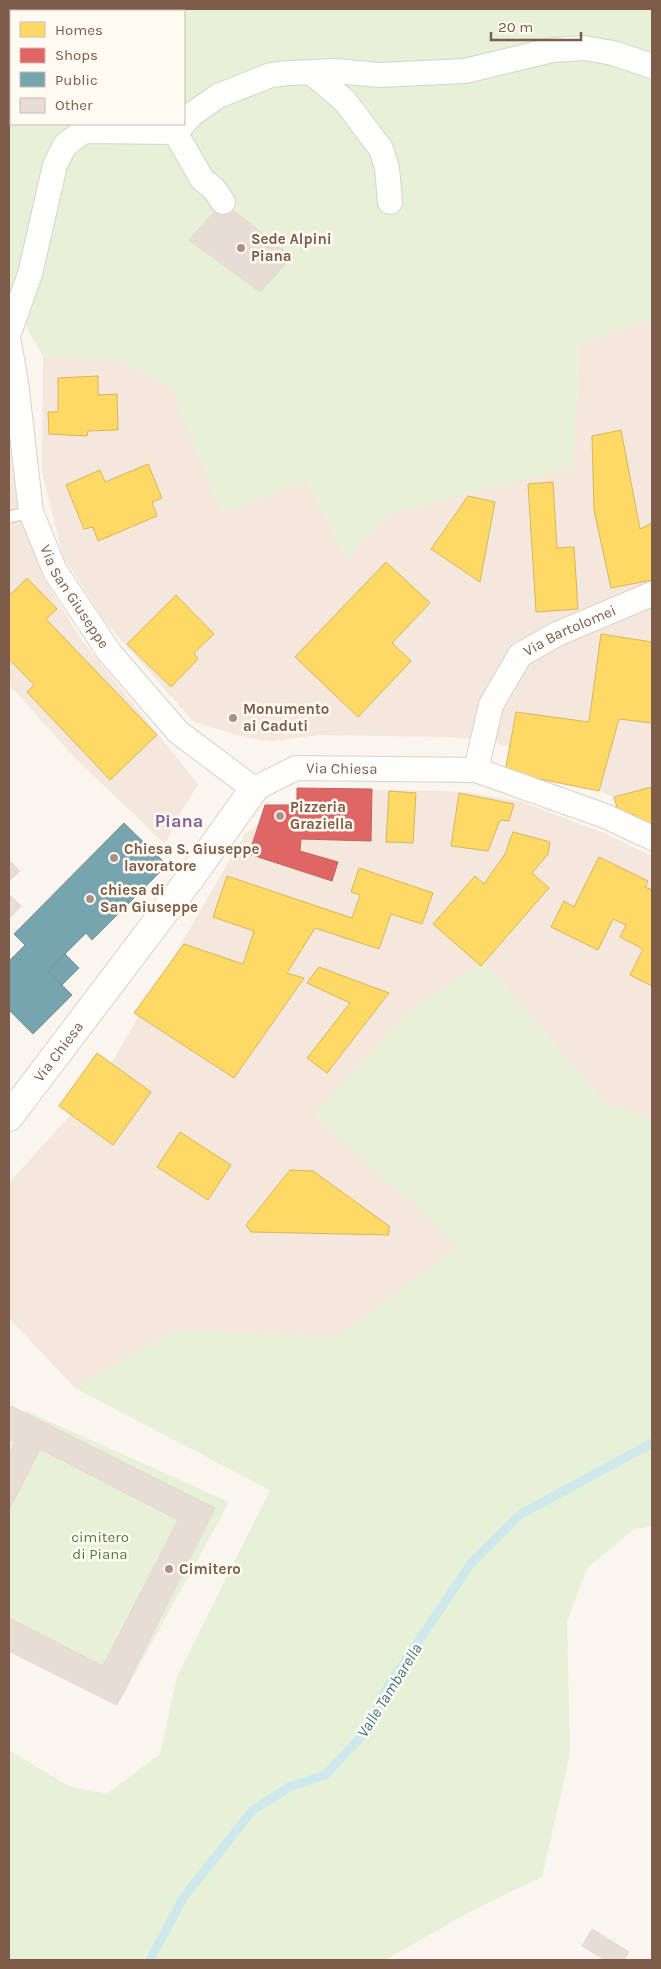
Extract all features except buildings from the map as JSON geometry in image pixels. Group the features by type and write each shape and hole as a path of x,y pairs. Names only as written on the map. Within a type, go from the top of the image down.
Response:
{"street":[{"path":"185,121 218,96 271,75 336,71 378,75 465,70 552,50 584,48 612,53 652,66"},
{"path":"312,73 345,101 381,149 387,168 390,202"},
{"path":"9,333 30,274 56,165 65,145 84,131 180,126 202,179 214,189 223,202"},
{"name":"Via San Giuseppe","path":"9,343 16,382 20,514 109,652 178,732 254,789"},
{"name":"Via Bartolomei","path":"476,770 491,705 520,655 557,634 652,594"},
{"name":"Via Chiesa","path":"9,1117 191,877 254,789 296,768 476,770 604,816 652,838"}],"shaded area":[{"path":"652,319 652,820 583,780 516,748 482,740 448,737 319,735 271,741 248,738 194,722 105,622 63,556 42,472 43,356 120,360 171,386 222,512 308,480 347,558 389,513 573,466 579,343"},
{"path":"9,407 22,511 42,575 80,638 198,784 177,819 165,844 75,758 9,684"},
{"path":"307,790 444,791 472,793 522,802 604,833 652,856 652,1119 606,1105 484,962 407,1014 315,1115 461,1246 339,1337 176,1331 75,1388 9,1318 9,1183 101,1081 245,834"}],"green space":[{"path":"9,9 652,9 652,319 579,343 573,466 389,513 347,558 308,480 222,512 171,386 120,360 43,356 9,298"},
{"path":"484,962 606,1105 652,1119 652,1526 634,1529 587,1568 567,1622 570,1753 542,1877 473,1910 385,1960 9,1960 9,1750 68,1786 107,1794 160,1754 177,1677 270,1490 75,1388 176,1331 339,1337 460,1246 314,1115 407,1014"},
{"name":"cimitero di Piana","path":"26,1411 229,1502 121,1699 9,1639 9,1443"}],"waterway":[{"name":"Valle Tambarella","path":"150,1960 183,1898 252,1811 289,1787 325,1775 368,1730 386,1689 472,1562 521,1514 652,1443"}],"place":[{"name":"Sede Alpini Piana","path":"241,248"},
{"name":"Monumento ai Caduti","path":"233,718"},
{"name":"Pizzeria Graziella","path":"280,816"},
{"name":"Chiesa S. Giuseppe lavoratore","path":"114,858"},
{"name":"chiesa di San Giuseppe","path":"90,899"},
{"name":"Cimitero","path":"169,1569"}],"district":[{"name":"Piana","path":"179,821"}]}
